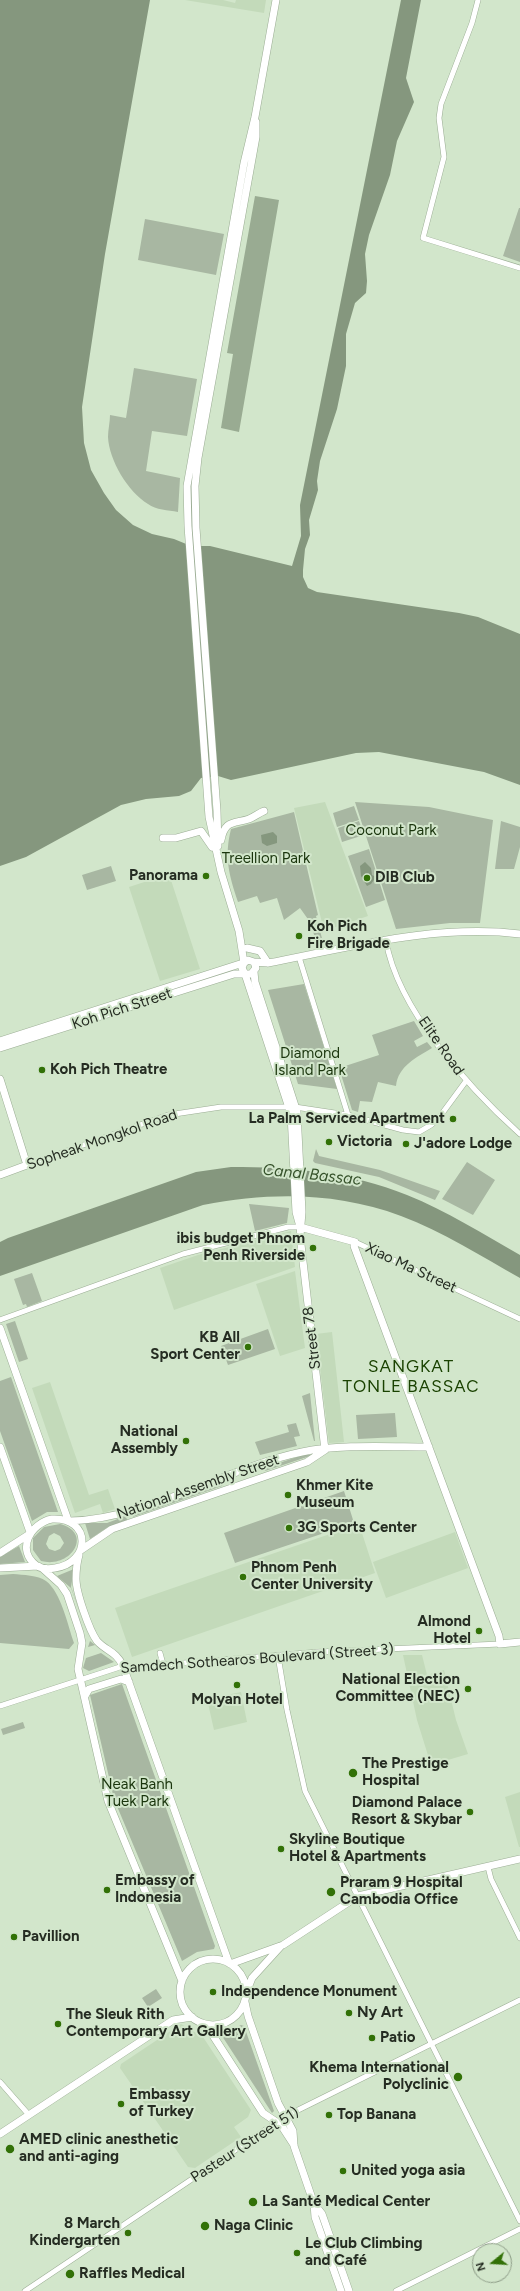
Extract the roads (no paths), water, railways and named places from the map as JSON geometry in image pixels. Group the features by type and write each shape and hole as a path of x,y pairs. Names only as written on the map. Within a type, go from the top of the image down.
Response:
{"main road":[{"path":"276,0 255,118 244,163 190,458 187,509 208,811 217,856 239,931 253,962 255,982 292,1106"},
{"path":"217,856 217,810 195,509 198,458 256,137 255,118"},
{"path":"217,856 223,830 226,826 251,818 264,811"},
{"path":"162,838 176,838 201,831 206,835 217,856"},
{"path":"239,931 244,973 292,1106"},
{"path":"243,963 248,960 253,962 268,963 386,941 445,932 476,931 520,934"},
{"path":"247,948 260,951 268,963"},
{"name":"Koh Pich Street","path":"0,1041 243,963"},
{"path":"244,973 250,974 268,963"},
{"name":"Koh Pich Street","path":"0,1048 244,973"},
{"path":"0,1079 27,1165"},
{"name":"Street 78","path":"292,1106 300,1227 325,1450"},
{"name":"Sopheak Mongkol Road","path":"0,1175 27,1165"},
{"name":"Xiao Ma Street","path":"300,1227 355,1242"},
{"path":"355,1242 354,1246 499,1636 500,1644"},
{"path":"0,1328 69,1521 81,1534 76,1580 77,1589 98,1642 116,1654 123,1666 230,1964 244,1981 246,1994"},
{"path":"0,1447 29,1534 28,1552 40,1567 61,1585 82,1638 77,1663 108,1801 182,1981 182,2002 173,2020"},
{"name":"National Assembly Street","path":"69,1521 108,1518 256,1466 302,1452 429,1447"},
{"name":"National Assembly Street","path":"80,1553 112,1529 307,1462 325,1450"},
{"path":"0,1553 29,1534 38,1524 46,1520 69,1521"},
{"path":"0,1568 40,1567 52,1569 63,1566 80,1553"},
{"name":"Samdech Sothearos Boulevard (Street 3)","path":"500,1644 520,1642"},
{"path":"85,1696 90,1689 121,1679 129,1682"},
{"path":"182,1981 193,1967 200,1962 212,1959 230,1964 283,1945 358,1896 520,1859"},
{"path":"283,1945 252,1978 246,1994 245,2002 248,2016 278,2103 293,2131 294,2146"},
{"path":"182,2002 192,2017 202,2023 212,2034 262,2113 277,2122 284,2129 294,2146 314,2204 315,2217 341,2291"},
{"path":"202,2023 215,2024 226,2022 239,2012 245,2002"},
{"path":"0,2134 173,2020 192,2017"},
{"path":"314,2204 322,2214 349,2291"}],"street":[{"path":"478,0 472,23 441,104 439,118 444,157 423,238 520,268"},
{"name":"Elite Road","path":"386,941 391,964 402,987 436,1042 466,1081 520,1134"},
{"path":"299,957 348,1115"},
{"name":"Sopheak Mongkol Road","path":"27,1165 175,1113 221,1107 292,1106 348,1115 403,1130 419,1132 434,1122 466,1081"},
{"path":"0,1320 183,1254 288,1227 300,1227"},
{"name":"Xiao Ma Street","path":"355,1242 520,1319"},
{"name":"Samdech Sothearos Boulevard (Street 3)","path":"0,1706 123,1666 135,1667 278,1656 500,1644"},
{"path":"160,1653 163,1664"},
{"path":"278,1656 287,1710 305,1791 520,2221"},
{"path":"488,1867 491,1879 520,1938"},
{"name":"Pasteur (Street 51)","path":"25,2291 286,2116 520,2000"},
{"path":"0,2082 28,2115"},
{"path":"396,2291 520,2229"}],"water":[{"path":"0,0 150,0 105,254 82,407 84,443 91,470 116,510 133,525 152,534 174,539 191,546 210,546 292,566 301,536 300,505 401,0 421,0 406,78 414,102 397,141 390,175 369,235 365,254 367,281 366,293 355,303 346,334 346,366 337,409 320,461 317,481 318,490 309,520 310,535 305,549 303,577 308,588 317,592 459,613 478,617 520,634 520,785 484,772 379,752 356,753 231,780 218,776 201,778 191,791 179,796 146,799 121,805 26,857 0,866"},
{"path":"273,832 277,836 277,843 267,846 262,843 261,835"},
{"path":"365,862 371,868 372,875 376,877 371,884 367,886 361,876 360,866"},
{"name":"Canal Bassac","path":"231,1167 276,1168 320,1172 364,1181 407,1195 451,1215 520,1255 520,1278 447,1237 401,1216 352,1202 278,1196 203,1205 0,1276 0,1242 8,1238 196,1172"}],"place":[{"name":"Panorama","path":"206,876"},
{"name":"DIB Club","path":"367,878"},
{"name":"Koh Pich Fire Brigade","path":"299,936"},
{"name":"Koh Pich Theatre","path":"42,1070"},
{"name":"La Palm Serviced Apartment","path":"453,1119"},
{"name":"Victoria","path":"329,1142"},
{"name":"J'adore Lodge","path":"406,1144"},
{"name":"ibis budget Phnom Penh Riverside","path":"313,1248"},
{"name":"KB All Sport Center","path":"248,1347"},
{"name":"National Assembly","path":"186,1441"},
{"name":"Khmer Kite Museum","path":"288,1495"},
{"name":"3G Sports Center","path":"289,1528"},
{"name":"Phnom Penh Center University","path":"243,1577"},
{"name":"Almond Hotel","path":"479,1631"},
{"name":"Molyan Hotel","path":"237,1685"},
{"name":"National Election Committee (NEC)","path":"468,1689"},
{"name":"The Prestige Hospital","path":"353,1773"},
{"name":"Diamond Palace Resort & Skybar","path":"470,1812"},
{"name":"Skyline Boutique Hotel & Apartments","path":"281,1849"},
{"name":"Embassy of Indonesia","path":"107,1890"},
{"name":"Praram 9 Hospital Cambodia Office","path":"331,1892"},
{"name":"Pavillion","path":"14,1937"},
{"name":"Independence Monument","path":"213,1992"},
{"name":"Ny Art","path":"349,2013"},
{"name":"The Sleuk Rith Contemporary Art Gallery","path":"58,2024"},
{"name":"Patio","path":"372,2038"},
{"name":"Khema International Polyclinic","path":"458,2077"},
{"name":"Embassy of Turkey","path":"121,2104"},
{"name":"Top Banana","path":"329,2115"},
{"name":"AMED clinic anesthetic and anti-aging","path":"10,2149"},
{"name":"United yoga asia","path":"343,2171"},
{"name":"La Santé Medical Center","path":"253,2202"},
{"name":"Naga Clinic","path":"205,2226"},
{"name":"8 March Kindergarten","path":"128,2233"},
{"name":"Le Club Climbing and Café","path":"297,2253"},
{"name":"Raffles Medical","path":"70,2274"}],"district":[{"name":"SANGKAT TONLE BASSAC","path":"411,1377"}],"park label":[{"name":"Coconut Park","path":"391,831"},
{"name":"Treellion Park","path":"266,859"},
{"name":"Diamond Island Park","path":"310,1062"},
{"name":"Neak Banh Tuek Park","path":"137,1794"}]}
